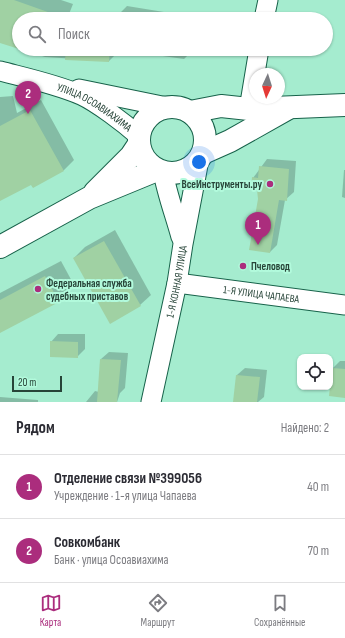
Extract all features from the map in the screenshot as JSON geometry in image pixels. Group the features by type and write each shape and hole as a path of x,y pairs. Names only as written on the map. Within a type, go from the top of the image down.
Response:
{"main road":[{"path":"190,112 221,106 249,109 345,105"},
{"path":"89,198 131,156 139,140 142,126 148,117 167,107 179,107 190,112 199,120 204,130 206,142 201,157"},
{"path":"139,140 142,154 148,163 160,171 173,173 183,172 201,157 291,107"},
{"path":"0,247 89,198 160,171"}],"street":[{"path":"265,12 268,0"},
{"path":"249,109 258,56"},
{"name":"УЛИЦА ОСОАВИАХИМА","path":"0,72 39,81 81,95 128,126 139,140"},
{"path":"39,81 167,107"},
{"name":"1-Я КОННАЯ УЛИЦА","path":"151,402 177,283 183,244 201,157"},
{"path":"160,171 167,194 175,212 183,244"},
{"name":"1-Я УЛИЦА ЧАПАЕВА","path":"177,283 345,305"}],"building":[{"path":"0,0 14,0 48,12 12,12 12,47 0,43"},
{"path":"65,56 109,56 109,62 65,60"},
{"path":"30,110 64,171 33,188 31,185 0,201 0,126"},
{"path":"259,166 289,169 287,201 279,200 270,253 249,250 258,199 257,190 251,189 252,177 258,178"},
{"path":"104,241 141,306 110,324 73,258"},
{"path":"45,276 59,302 0,333 0,300"},
{"path":"50,341 78,342 78,358 50,357"},
{"path":"100,359 121,360 117,402 97,402"},
{"path":"333,368 345,369 345,398 329,396 330,390 333,390"},
{"path":"236,375 260,377 257,402 233,402"}],"place":[{"name":"Совкомбанк","path":"28,114"},
{"name":"ВсеИнструменты.ру","path":"270,184"},
{"name":"Отделение связи №399056","path":"258,245"},
{"name":"Пчеловод","path":"243,266"},
{"name":"Федеральная служба судебных приставов","path":"38,289"}]}
